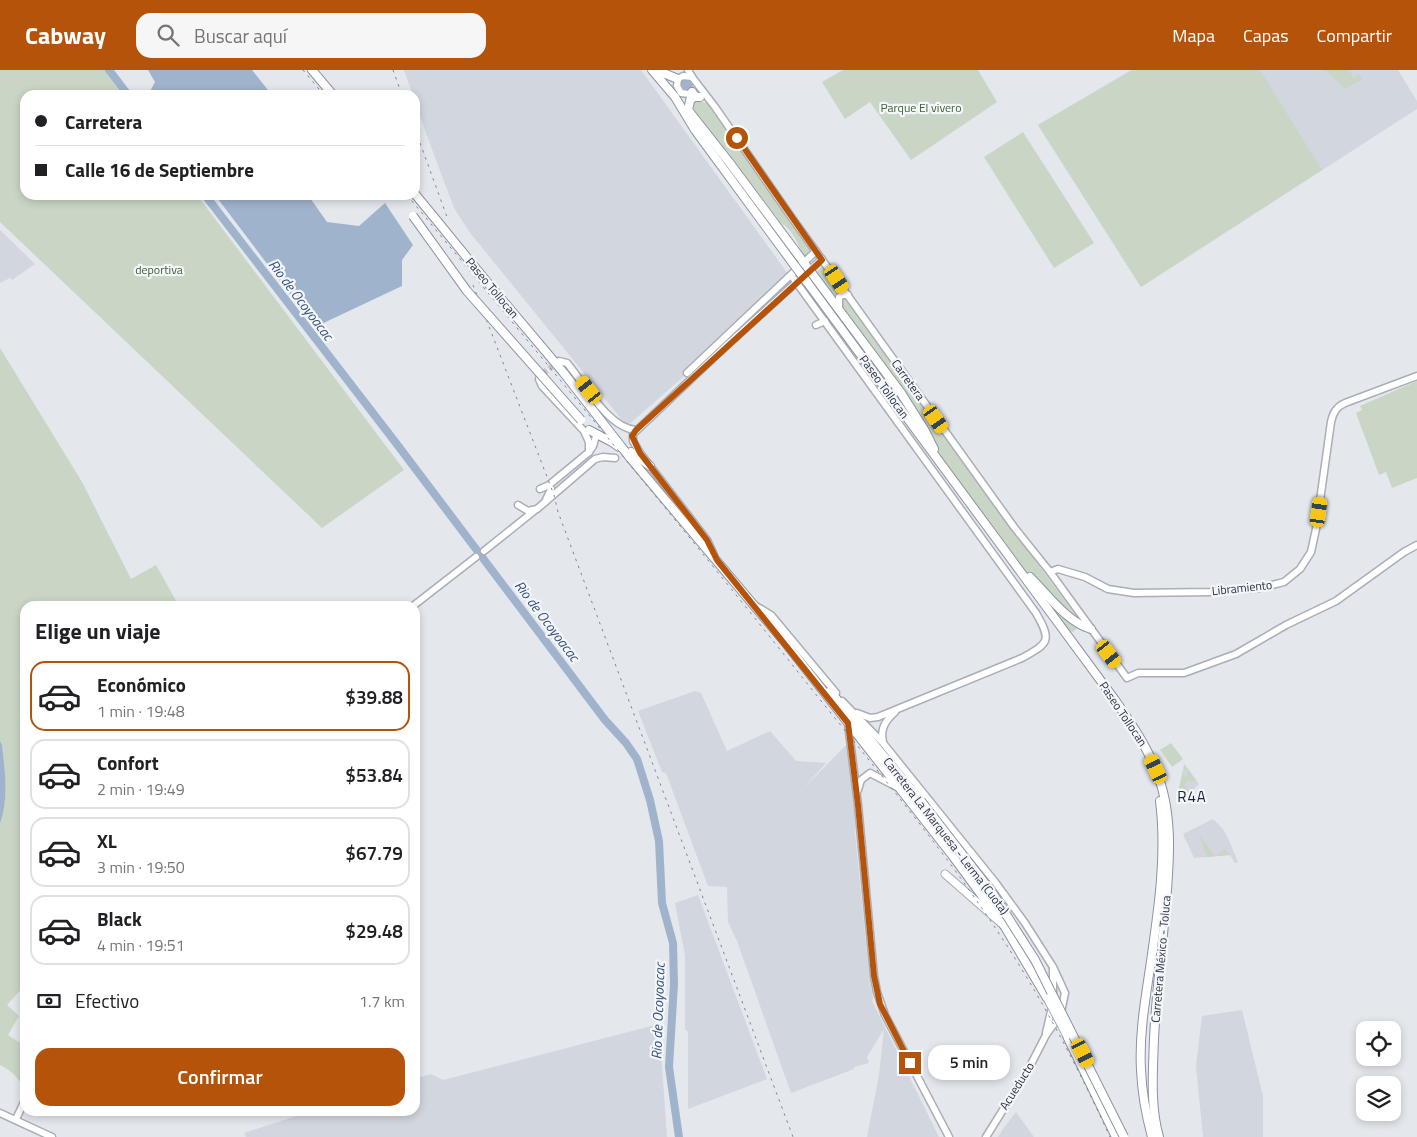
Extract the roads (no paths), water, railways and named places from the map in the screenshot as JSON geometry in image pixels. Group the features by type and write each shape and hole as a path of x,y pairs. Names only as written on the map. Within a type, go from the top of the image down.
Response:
{"highway":[{"path":"312,70 329,90"},
{"path":"654,70 681,75"},
{"name":"Paseo Tollocan","path":"654,70 1139,735 1160,781"},
{"path":"700,97 691,96 688,110 729,162 809,272 839,308 901,393 925,431 943,467"},
{"name":"Paseo Tollocan","path":"420,200 564,372 632,459 799,660"},
{"path":"413,216 467,291 596,436"},
{"path":"589,430 612,442 632,459"},
{"path":"622,444 650,466"},
{"path":"1005,552 1071,619 1080,626 1091,630"},
{"path":"799,660 952,854 1006,927 1047,998"},
{"name":"Carretera La Marquesa - Lerma (Cuota)","path":"799,660 817,676 890,762 993,894 1035,960 1124,1137"},
{"path":"1152,1137 1146,1114 1141,1068 1144,1014 1162,862 1163,832 1160,781"},
{"name":"Carretera México - Toluca","path":"1159,1137 1155,1122 1154,1030 1170,852 1167,815 1160,781"},
{"path":"1067,1036 1116,1137"}],"main road":[{"name":"Carretera","path":"688,70 1014,527 1050,572 1128,678 1138,673 1184,673 1236,654 1286,625 1336,601 1404,552 1417,545"},
{"path":"681,75 693,79 695,89 691,96 680,91 677,83 681,75"},
{"path":"700,97 711,102"},
{"path":"707,364 689,372 816,251"},
{"path":"717,560 707,540 640,453 632,436 636,430 707,364 822,260"},
{"path":"791,275 1036,612 1046,633 1044,644 1022,658 878,717 870,718 854,712"},
{"path":"784,282 790,289"},
{"path":"839,308 839,298 842,295 848,295"},
{"path":"816,325 825,321"},
{"path":"559,361 567,363 613,420 626,429 636,430"},
{"path":"542,374 539,379 542,386 584,431 589,442 589,452"},
{"name":"Libramiento","path":"1050,572 1058,569 1085,576 1108,589 1134,593 1211,592 1260,588 1284,582 1300,569 1311,552 1331,422 1335,411 1346,403 1417,376"},
{"path":"540,489 549,485 589,452 596,436"},
{"path":"484,551 595,459 603,457 615,458"},
{"path":"544,503 551,489"},
{"path":"521,521 522,514 518,505 528,511 537,509"},
{"path":"419,601 476,557"},
{"path":"752,604 771,615 845,704 883,744 995,882 1025,923 1053,967 1065,992 1061,1012 1046,1035"},
{"path":"883,744 881,734 883,725 902,707"},
{"path":"848,723 877,992 890,1025 949,1137"},
{"path":"857,796 861,780 870,773 901,789"},
{"path":"945,874 988,914 1006,927"},
{"path":"1046,1035 1052,1011 1053,967"},
{"path":"1047,998 1067,1036"},
{"name":"Acueducto","path":"986,1137 1028,1070 1046,1035"},
{"path":"0,1113 52,1137"},
{"path":"18,1121 20,1115"}],"water":[{"path":"148,70 252,70 268,90 151,90 155,82"},
{"path":"688,77 693,86 691,90 687,91 682,87 680,80"},
{"path":"219,200 312,200 327,222 359,226 385,203 413,245 402,260 402,286 315,327"},
{"path":"0,741 6,784 5,804 0,824"}],"waterway":[{"name":"Rio de Ocoyoacac","path":"109,70 124,90"},
{"name":"Rio de Ocoyoacac","path":"209,200 396,443 605,720 626,743 637,759 650,800 659,841 662,903 673,943 674,984 669,1067 679,1137"}],"tunnel":[{"path":"542,374 558,362"}],"railway":[{"path":"303,70 320,90"},
{"path":"393,70 400,90"},
{"path":"420,143 447,217"},
{"path":"411,200 698,548 948,861 973,895 1028,979 1071,1057 1110,1137"},
{"path":"473,285 554,495 558,512 793,1137"}],"district":[{"name":"R4A","path":"1192,797"}],"park label":[{"name":"Parque El vivero","path":"921,108"},
{"name":"deportiva","path":"159,270"}]}
